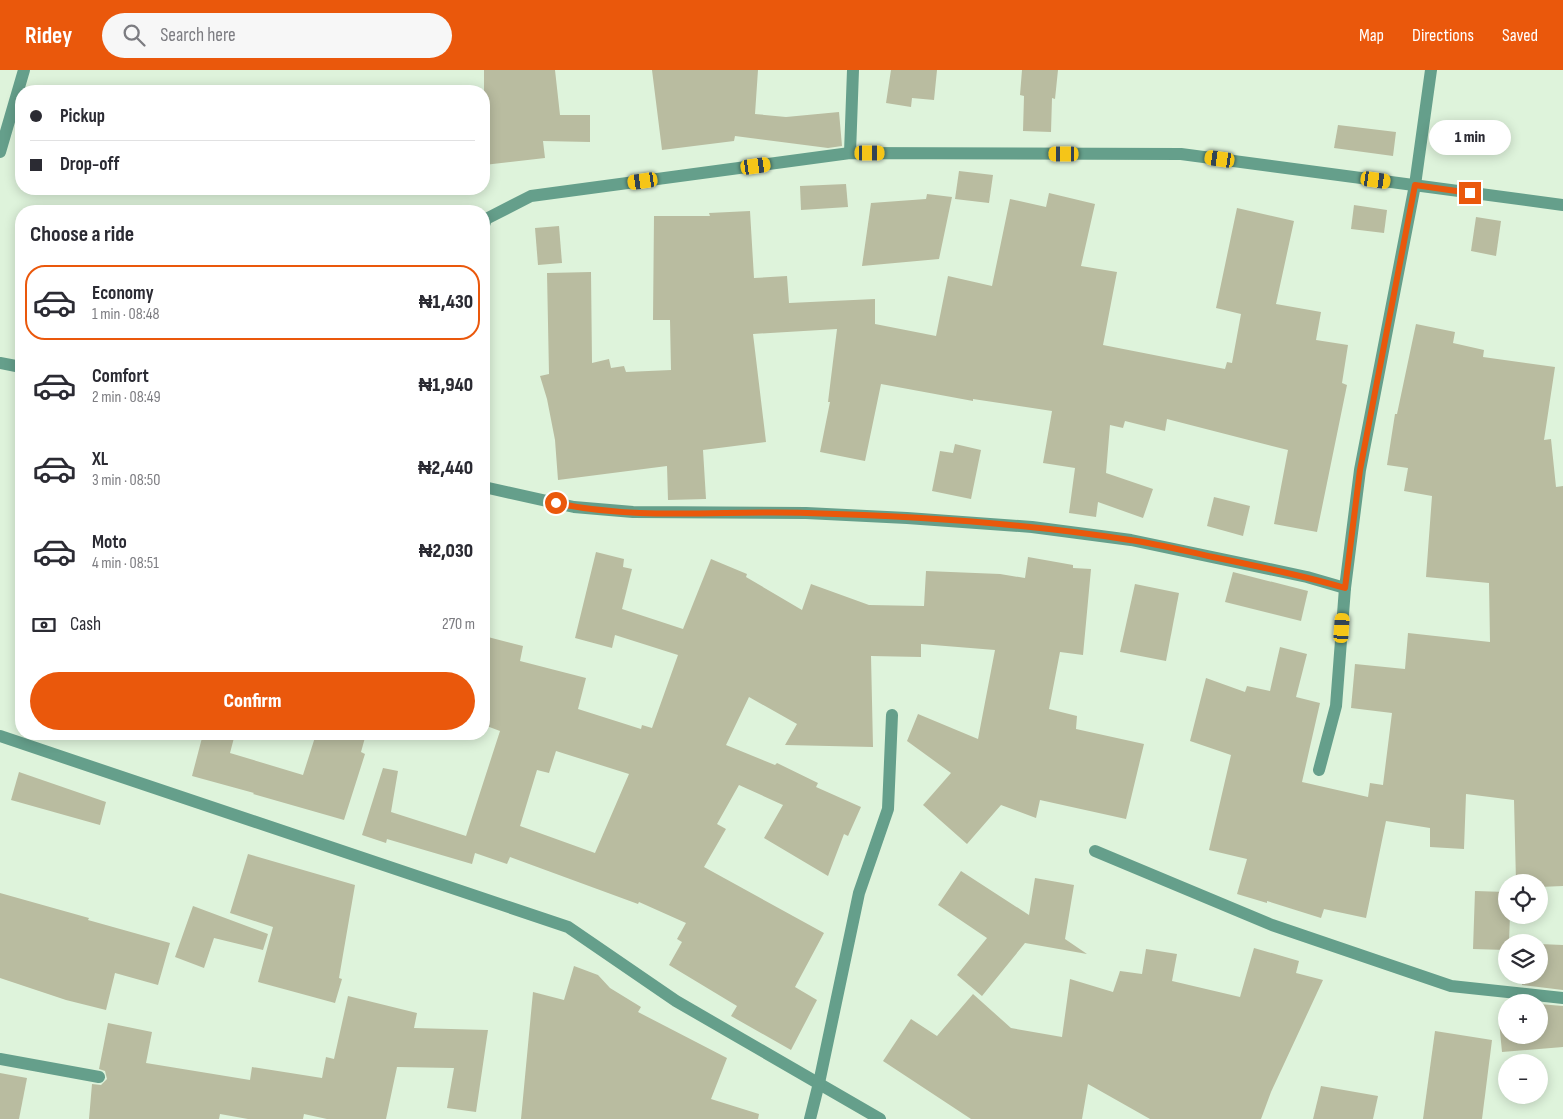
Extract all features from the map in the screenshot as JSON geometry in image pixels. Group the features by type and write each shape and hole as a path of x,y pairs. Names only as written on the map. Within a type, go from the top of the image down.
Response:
{"street":[{"path":"20,85 24,70"},
{"path":"850,153 853,70"},
{"path":"1319,770 1336,706 1345,588 1360,470 1415,185 1431,70"},
{"path":"0,152 15,101"},
{"path":"490,217 530,196 850,153 1181,154 1563,205"},
{"path":"0,363 15,366"},
{"path":"490,487 574,507 634,512 806,513 1032,527 1132,540 1307,577 1345,588"},
{"path":"810,1119 859,893 888,809 892,715"},
{"path":"0,736 568,927 676,1001 880,1119"},
{"path":"1095,852 1272,925 1451,986 1563,998"},
{"path":"0,1059 99,1077"}],"building":[{"path":"484,70 555,70 560,115 590,115 590,142 543,141 545,158 490,164 490,85 484,85"},
{"path":"652,70 758,70 755,114 786,117 839,112 842,146 828,148 735,136 734,141 662,150"},
{"path":"891,70 937,70 934,100 912,98 911,107 886,103"},
{"path":"1022,70 1058,70 1055,99 1052,98 1051,132 1023,131 1024,96 1020,95"},
{"path":"1338,125 1396,132 1393,156 1334,148"},
{"path":"959,171 993,175 989,203 955,199"},
{"path":"846,184 848,207 801,210 800,186"},
{"path":"1049,193 1095,204 1081,266 1117,272 1103,345 1225,369 1227,362 1232,363 1241,314 1216,308 1237,208 1294,221 1276,304 1321,312 1316,340 1348,345 1342,383 1347,385 1317,532 1274,524 1288,450 1167,419 1165,431 1125,421 1123,428 1110,425 1106,473 1153,489 1143,518 1098,502 1096,517 1069,513 1075,468 1043,463 1052,411 973,399 973,401 881,384 865,461 820,452 830,402 828,402 837,329 753,334 766,442 703,450 706,499 668,500 667,466 558,480 555,440 547,399 540,376 549,374 547,273 591,272 592,363 609,359 611,368 624,366 626,372 671,370 670,320 653,320 654,216 710,216 709,213 750,211 754,278 787,276 789,303 875,299 875,324 936,336 948,276 992,286 1010,199 1046,207"},
{"path":"927,194 952,197 939,259 862,266 871,203 926,199"},
{"path":"1354,205 1387,210 1384,233 1351,229"},
{"path":"1476,217 1501,221 1496,256 1471,251"},
{"path":"559,226 562,263 538,265 535,228"},
{"path":"1416,324 1455,332 1453,343 1484,350 1483,357 1555,367 1544,440 1551,439 1556,487 1563,486 1563,886 1548,887 1548,874 1516,874 1514,800 1466,794 1464,849 1430,847 1430,828 1386,821 1366,918 1324,909 1321,918 1267,901 1267,903 1237,894 1247,859 1209,850 1231,755 1190,741 1206,678 1245,692 1247,686 1270,691 1280,647 1307,654 1296,697 1320,703 1302,782 1368,797 1370,783 1383,785 1392,713 1351,708 1355,664 1405,669 1408,633 1490,642 1489,583 1426,577 1432,496 1404,491 1408,468 1387,465 1395,414 1397,414"},
{"path":"955,444 981,450 971,499 932,491 940,451 953,453"},
{"path":"1214,497 1250,506 1243,536 1207,526"},
{"path":"596,552 624,559 623,567 632,569 622,609 683,629 711,559 747,574 746,577 802,610 811,584 869,605 924,606 926,571 1000,574 1025,578 1028,557 1073,565 1073,568 1091,569 1083,655 1060,652 1049,709 1077,716 1076,729 1144,744 1126,819 1040,800 1036,818 1001,805 967,844 923,805 951,773 907,741 918,714 978,739 995,650 921,644 921,657 871,656 873,747 785,745 797,724 749,697 726,745 775,765 777,763 818,783 816,787 861,807 848,836 844,834 828,876 764,838 783,805 739,785 717,824 726,829 704,867 824,933 795,987 817,1000 791,1050 731,1016 737,1006 669,965 682,942 677,939 686,923 639,902 638,904 510,857 507,864 475,853 472,864 387,839 386,843 362,835 383,768 398,771 391,812 466,836 500,731 490,727 490,638 523,646 520,661 586,678 578,709 641,729 642,725 652,728 678,655 615,635 612,648 575,638","holes":["556,751 629,774 595,853 520,826 537,770 549,773"]},
{"path":"1233,572 1308,591 1301,621 1225,602"},
{"path":"1135,584 1179,593 1166,661 1120,652"},
{"path":"201,740 233,740 230,753 303,775 314,740 364,740 361,752 365,754 344,820 192,776"},
{"path":"19,772 106,802 100,825 11,800"},
{"path":"248,854 355,885 339,978 342,979 335,1003 258,982 273,927 230,913"},
{"path":"961,871 1029,915 1035,878 1074,885 1065,939 1087,954 1025,943 982,996 957,975 987,938 938,905"},
{"path":"1475,891 1498,892 1498,924 1510,924 1509,934 1498,934 1498,950 1473,949"},
{"path":"0,893 170,943 158,985 115,973 106,1010 66,1000 0,978"},
{"path":"193,906 268,934 263,950 214,938 204,968 175,957"},
{"path":"1548,944 1563,945 1563,990 1522,985 1548,984"},
{"path":"1254,948 1299,961 1296,973 1323,980 1271,1092 1261,1119 1150,1119 1088,1084 1082,1119 971,1119 883,1061 911,1019 937,1036 973,994 1011,1028 1062,1037 1070,979 1113,992 1120,971 1142,974 1146,949 1177,954 1172,981 1240,997"},
{"path":"574,966 598,975 610,988 641,1007 638,1012 727,1058 711,1099 759,1114 758,1119 521,1119 533,992 564,1000"},
{"path":"348,996 417,1013 414,1028 488,1030 476,1112 447,1108 454,1068 397,1067 386,1119 327,1119 304,1114 303,1119 248,1119 220,1114 219,1119 89,1119 92,1084 101,1085 107,1079 105,1071 99,1069 108,1023 152,1032 146,1063 250,1080 252,1067 322,1078 326,1057 334,1059"},
{"path":"1548,1005 1563,1006 1563,1047 1502,1052 1501,1044 1548,1044"},
{"path":"1435,1031 1492,1040 1482,1119 1423,1119"},
{"path":"0,1073 27,1078 19,1119 0,1119"},
{"path":"1321,1086 1378,1096 1373,1119 1313,1119"}],"route":[{"path":"556,503 574,507 634,512 806,513 1032,527 1132,540 1307,577 1345,588 1360,470 1415,185 1470,193"}]}
